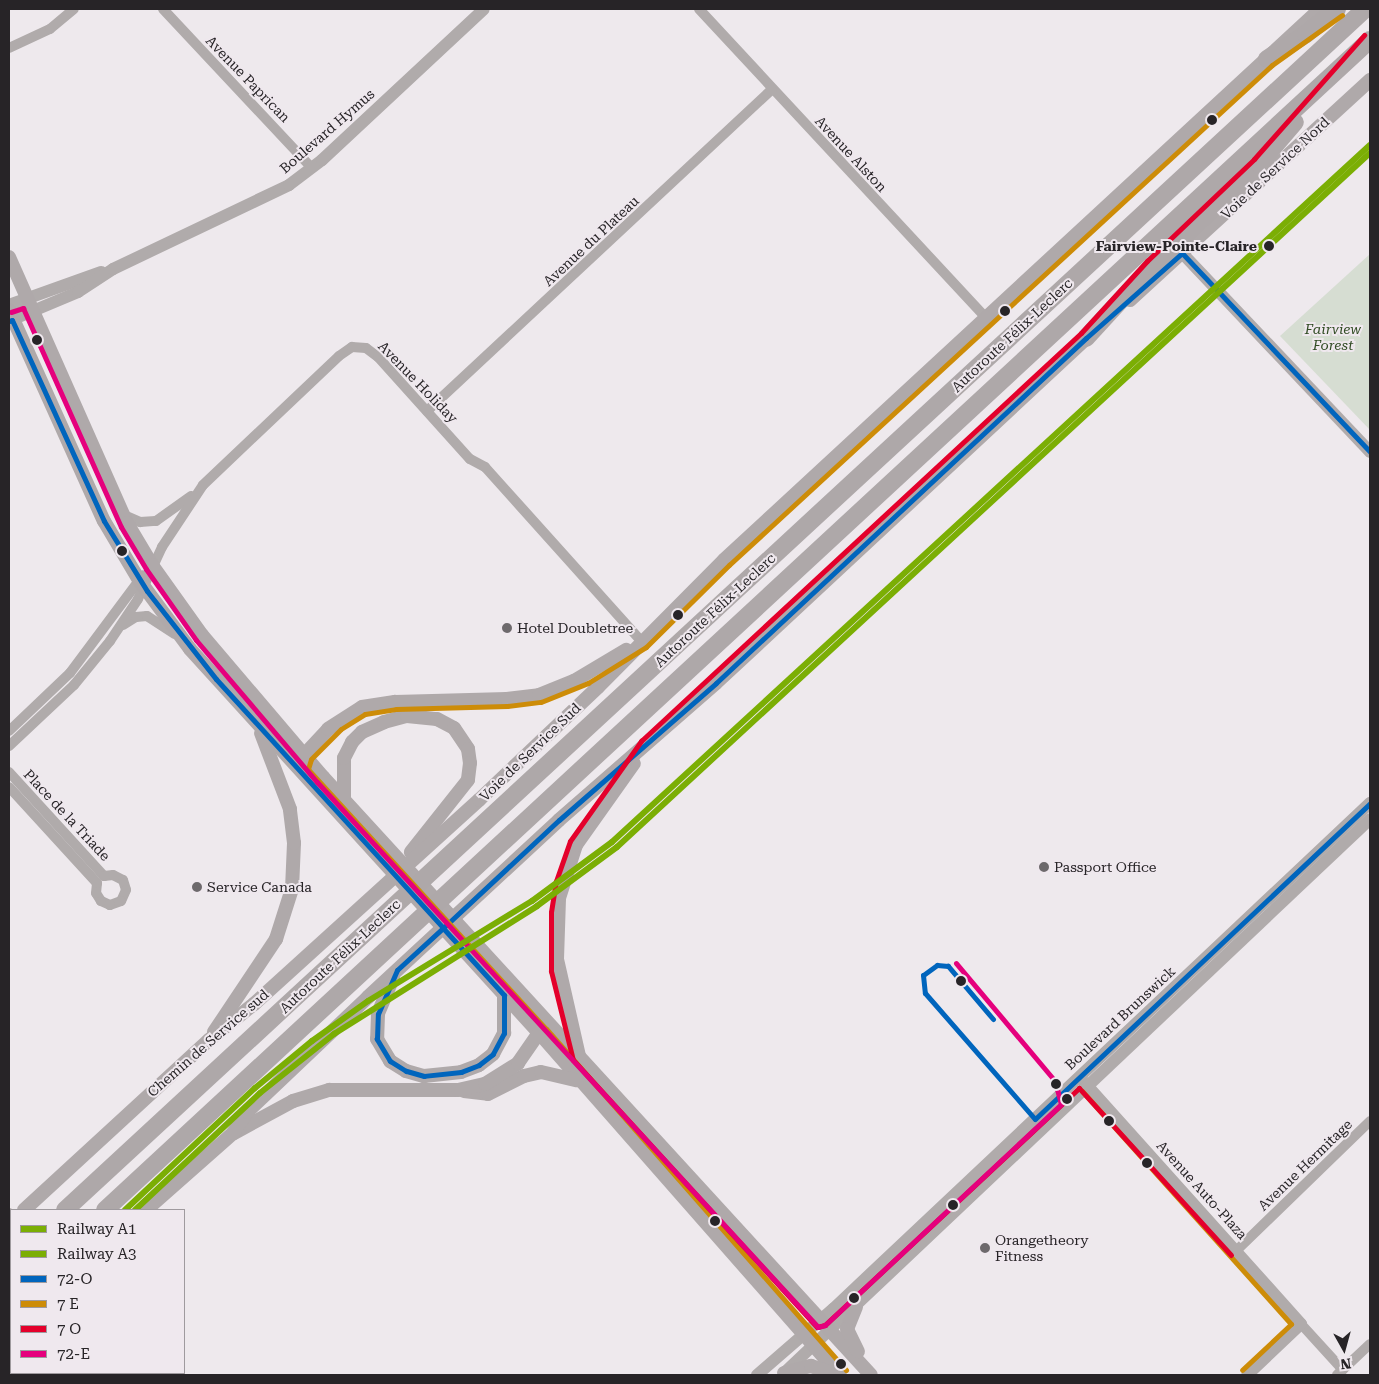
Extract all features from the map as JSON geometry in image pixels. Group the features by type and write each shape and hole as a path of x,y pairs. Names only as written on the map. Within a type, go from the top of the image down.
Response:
{"highway":[{"path":"1267,59 1306,34 1337,9"},
{"name":"Autoroute Félix-Leclerc","path":"66,1209 1364,9"},
{"name":"Autoroute Félix-Leclerc","path":"106,1209 1370,40"},
{"path":"1086,338 1152,266 1259,164 1355,54"}],"main road":[{"name":"Voie de Service Sud","path":"392,876 480,800 598,687 641,641 724,560 1320,9"},
{"name":"Voie de Service Nord","path":"646,746 1086,338 1182,253 1370,80"},
{"path":"9,257 122,514 152,565 202,635 304,755 872,1375"},
{"path":"10,317 99,510 142,583 183,639 258,725 540,1034 577,1080 840,1375"},
{"path":"300,771 304,755 336,723 362,708 395,702 512,699 538,695 579,678 641,641"},
{"path":"344,798 342,769 346,752 357,737 369,728 392,719 422,717 449,725 462,738 470,763 465,787 392,876"},
{"path":"209,1040 276,939 292,889 294,843 290,809 258,725"},
{"path":"233,1133 247,1112 397,970 559,820 646,746"},
{"path":"579,1056 557,959 557,926 563,883 584,832 646,746"},
{"name":"Chemin de Service sud","path":"25,1209 209,1040 268,992 392,876"},
{"path":"397,970 378,1014 377,1039 390,1061 415,1074 450,1075 487,1060 498,1048 504,1034 504,995"},
{"path":"458,1090 485,1084 511,1069 524,1057 540,1034 546,1020"},
{"path":"147,1209 233,1133 293,1101 329,1090 458,1090 488,1094 524,1076 541,1072 577,1080"},
{"path":"856,1307 848,1321 847,1333 872,1375"},
{"path":"783,1374 811,1366 840,1375"}],"street":[{"path":"9,44 50,29 74,9"},
{"name":"Avenue Paprican","path":"163,9 312,168"},
{"name":"Boulevard Hymus","path":"10,317 74,280 113,269 272,196 312,168 484,9"},
{"name":"Avenue Alston","path":"699,9 772,90 986,318"},
{"path":"9,48 28,38"},
{"name":"Avenue du Plateau","path":"427,411 772,90"},
{"path":"1182,253 1370,452"},
{"name":"Boulevard Hymus","path":"9,305 30,306"},
{"name":"Avenue Holiday","path":"9,746 83,676 120,627 152,565 198,491 242,447 352,348 366,348 374,353 470,459 490,472 641,641"},
{"path":"122,514 140,522 156,521 198,491"},
{"name":"Avenue Holiday","path":"9,731 70,673 142,583"},
{"path":"120,627 133,618 147,616 183,639"},
{"name":"Place de la Triade","path":"9,772 101,879 9,787"},
{"name":"Boulevard Brunswick","path":"783,1374 856,1307 1370,803"},
{"name":"Boulevard Brunswick","path":"757,1375 1084,1082 1370,819"},
{"name":"Avenue Auto-Plaza","path":"1084,1082 1237,1250 1301,1324"},
{"name":"Avenue Hermitage","path":"1237,1250 1370,1121"},
{"path":"1248,1375 1301,1324 1340,1372 1370,1344"}],"green space":[{"name":"Fairview Forest","path":"1370,254 1370,430 1280,336"}],"rail line":[{"name":"A1","path":"126,1209 255,1088 312,1041 368,1001 532,901 612,842 1370,145"},
{"name":"A3","path":"136,1209 260,1093 334,1034 537,906 617,847 1370,153"}],"transit line":[{"path":"846,1370 546,1029 308,769 311,759 341,729 365,714 396,709 507,706 541,702 588,683 646,647 729,565 1272,65 1342,15"},
{"path":"1231,1255 1079,1088 825,1325 817,1327 573,1060 551,971 551,912 556,881 570,841 641,741 1081,333 1147,261 1254,159 1364,35"},
{"name":"72-O","path":"443,928 559,820 716,683 1086,338 1182,253 1370,452"},
{"name":"72-E","path":"11,312 23,308 121,527 146,569 196,640 317,782 818,1327 825,1325 1061,1104 1055,1081 956,963"},
{"name":"72-O","path":"9,321 12,320 104,521 147,591 216,679 443,928"},
{"name":"72-O","path":"993,1019 948,966 937,965 923,975 925,993 1035,1119 1370,803"},
{"name":"72-O","path":"443,928 504,995 504,1033 493,1054 479,1065 461,1072 424,1076 406,1071 390,1061 377,1039 378,1014 397,970 443,928"},
{"path":"1082,1091 1291,1324 1242,1370"}],"place":[{"name":"Fairview-Pointe-Claire","path":"1269,246"},
{"name":"Hotel Doubletree","path":"507,628"},
{"name":"Passport Office","path":"1044,867"},
{"name":"Service Canada","path":"197,887"},
{"name":"Orangetheory Fitness","path":"985,1248"}]}
